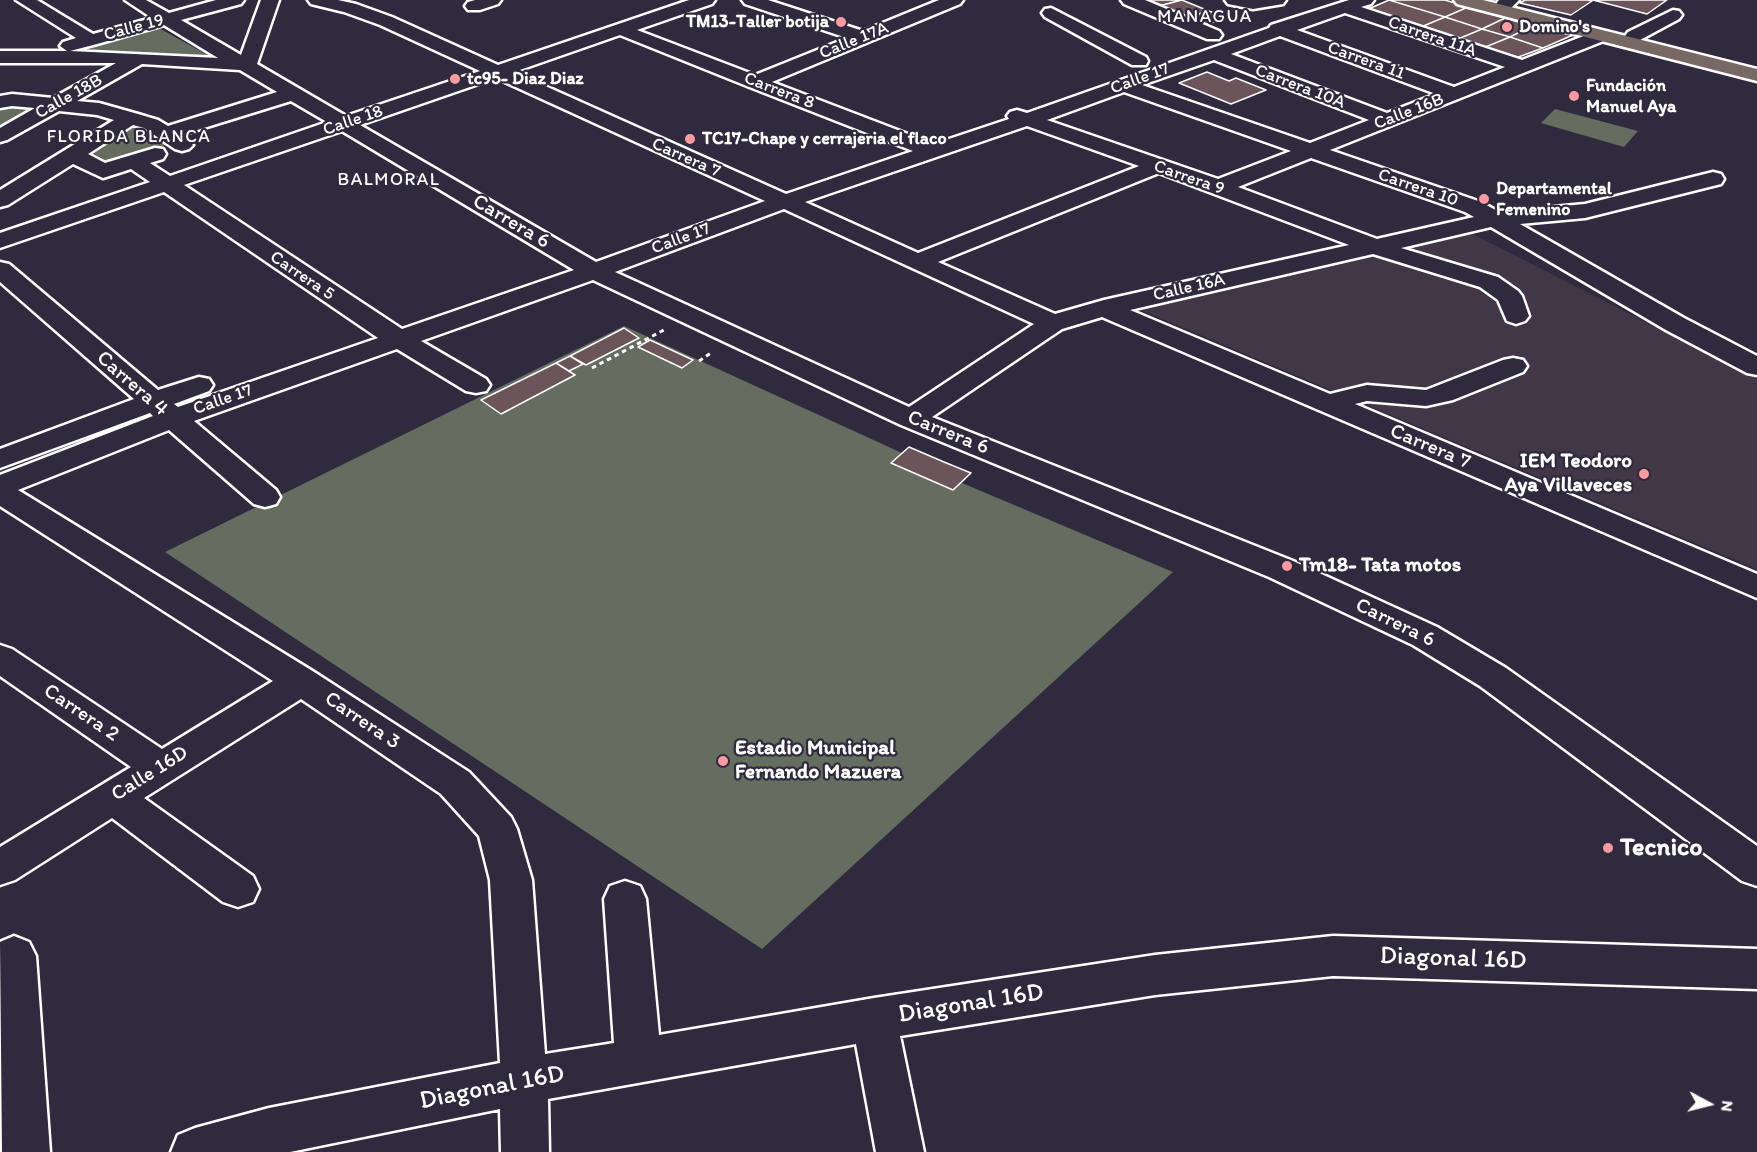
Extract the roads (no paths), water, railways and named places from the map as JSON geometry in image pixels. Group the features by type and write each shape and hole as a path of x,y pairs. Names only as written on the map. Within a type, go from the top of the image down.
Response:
{"main road":[{"path":"1463,0 1757,75"},
{"path":"1502,1 1757,67"}],"street":[{"path":"25,0 91,40"},
{"name":"Carrera 6","path":"134,0 583,264 911,419 1281,569 1425,636 1493,677 1757,869"},
{"name":"Calle 19","path":"33,56 235,0"},
{"path":"0,57 139,58 247,65 270,0"},
{"name":"Carrera 7","path":"317,0 350,8 386,21 1053,323"},
{"path":"474,6 492,0"},
{"name":"Calle 18","path":"0,241 706,0"},
{"path":"751,0 863,37"},
{"name":"Calle 17A","path":"754,82 954,0"},
{"path":"1130,0 1213,44"},
{"path":"1234,0 1253,4 1277,0"},
{"name":"Calle 17","path":"0,459 162,410 380,328 935,152 1122,85 1213,44 1334,4 1365,0"},
{"name":"Calle 17","path":"440,302 583,264 760,191 1139,61 1277,29 1334,4"},
{"name":"Carrera 11A","path":"1334,4 1520,66"},
{"path":"1051,13 1139,61"},
{"path":"1634,36 1673,15"},
{"name":"Carrera 11","path":"1277,29 1455,94"},
{"name":"Carrera 8","path":"622,30 935,152"},
{"name":"Calle 16B","path":"1218,187 1600,36"},
{"name":"Carrera 10A","path":"1213,44 1387,120"},
{"name":"Calle 18B","path":"0,136 139,58"},
{"name":"Carrera 10","path":"1122,85 1473,207 1675,324 1757,368"},
{"path":"73,154 103,171 133,161 175,139 295,93"},
{"path":"0,102 56,104 99,109 151,124 175,139"},
{"name":"Carrera 9","path":"1001,110 1376,246 1489,282 1509,296 1516,316"},
{"path":"0,200 131,118"},
{"name":"Carrera 5","path":"133,161 380,328 476,385"},
{"path":"918,261 1156,167"},
{"name":"Calle 16A","path":"911,419 1053,323 1104,308 1493,220 1585,211 1713,179"},
{"name":"Carrera 4","path":"0,269 265,497"},
{"name":"Carrera 7","path":"1104,308 1757,587"},
{"path":"1327,403 1366,393 1426,398 1513,366"},
{"name":"Calle 17","path":"0,486 162,410 219,378"},
{"name":"Carrera 3","path":"0,492 301,681 455,783 497,829 512,880 524,1081 525,1152"},
{"name":"Carrera 2","path":"0,658 161,768"},
{"name":"Calle 16D","path":"0,868 301,681"},
{"path":"113,797 238,889"},
{"path":"625,899 638,1061"},
{"path":"14,956 26,1152"},
{"name":"Diagonal 16D","path":"195,1152 268,1142 524,1081 874,1019 1155,975 1333,956 1757,969"},
{"path":"874,1019 900,1152"}],"place":[{"name":"TM13-Taller botija","path":"841,22"},
{"name":"Domino's","path":"1507,27"},
{"name":"tc95- Diaz Diaz","path":"455,79"},
{"name":"Fundación Manuel Aya","path":"1574,96"},
{"name":"TC17-Chape y cerrajeria el flaco","path":"690,139"},
{"name":"Departamental Femenino","path":"1484,199"},
{"name":"IEM Teodoro Aya Villaveces","path":"1644,474"},
{"name":"Tm18- Tata motos","path":"1287,566"},
{"name":"Estadio Municipal Fernando Mazuera","path":"723,761"},
{"name":"Tecnico","path":"1608,848"}],"district":[{"name":"MANAGUA","path":"1205,17"},
{"name":"FLORIDA BLANCA","path":"129,137"},
{"name":"BALMORAL","path":"389,180"}]}
